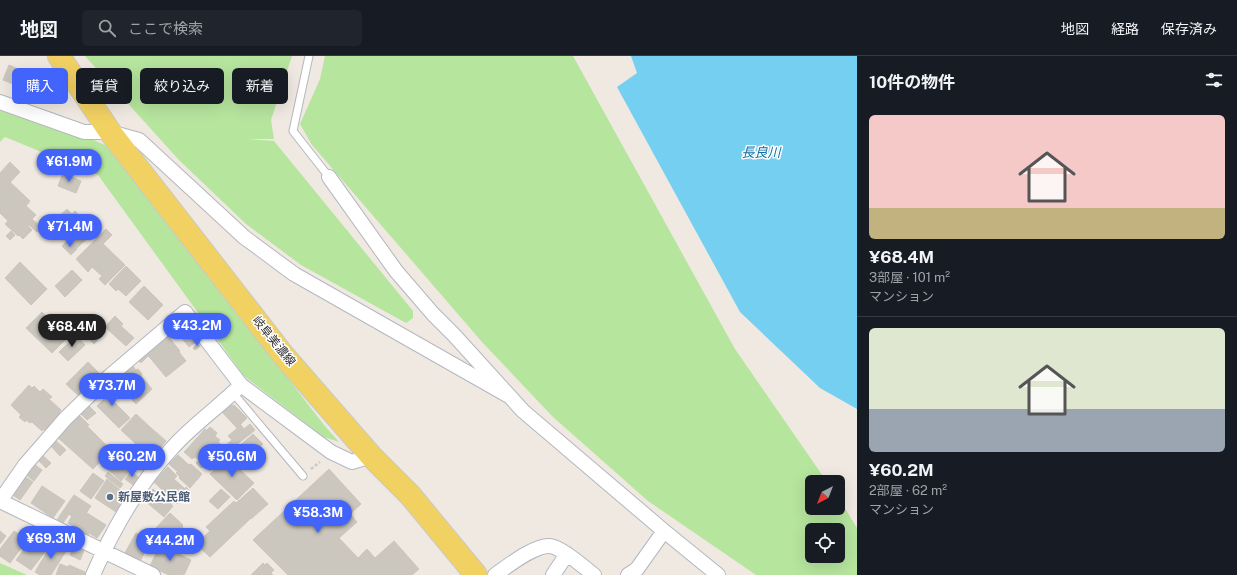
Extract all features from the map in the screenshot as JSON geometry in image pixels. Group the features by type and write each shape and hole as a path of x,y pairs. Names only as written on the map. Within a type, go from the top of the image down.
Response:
{"main road":[{"name":"岐阜美濃線","path":"59,56 110,132 284,356 371,456 410,495 476,575"}],"street":[{"path":"0,102 84,132 110,132 139,140 201,199 244,236 294,274 507,395"},
{"path":"329,177 396,271 507,395 523,411 718,575"},
{"path":"153,575 0,501 25,465 65,419 105,380 185,312 237,389 331,452 352,462 371,456"},
{"path":"93,575 103,552 148,476 174,446 237,389"},
{"path":"628,575 637,569 664,531"},
{"path":"495,575 532,551 550,546 567,554 594,575"},
{"path":"553,575 567,554"}],"lane":[{"path":"309,56 293,131 329,177"},
{"path":"237,389 303,476"}],"path":[{"path":"303,476 331,452"}],"green space":[{"path":"85,56 292,56 288,68 232,68 232,104 276,104 271,120 274,139 247,139 274,141 413,311 413,318 406,323 301,265 246,224 178,159 128,104 132,104 132,68 96,68"},
{"path":"325,56 573,56 735,349 822,475 805,475 805,515 845,515 845,508 857,528 857,575 756,575 648,501 553,417 482,342 312,145 300,124 320,79"},
{"path":"0,106 85,136 109,147 324,425 339,442 324,437 244,376 98,175 5,137 0,142"},
{"path":"0,563 27,575 0,575"}],"water":[{"name":"長良川","path":"631,56 857,56 857,409 820,388 740,312 617,87 637,73"}],"building":[{"path":"9,65 16,68 12,68 12,84 3,80"},
{"path":"10,162 20,172 0,193 0,173"},
{"path":"63,173 81,181 76,193 58,186"},
{"path":"10,182 30,201 26,206 24,204 8,221 0,213 0,193"},
{"path":"24,204 36,215 32,219 41,227 37,232 29,225 28,226 32,230 23,239 5,224"},
{"path":"67,209 72,214 75,211 95,231 77,248 58,230 59,228 53,222"},
{"path":"106,229 112,235 103,244 97,238"},
{"path":"11,231 15,235 10,240 6,236"},
{"path":"97,238 125,265 105,285 99,279 102,276 92,267 88,272 76,259"},
{"path":"68,240 77,249 71,255 62,246"},
{"path":"20,262 47,289 31,305 5,278"},
{"path":"126,266 141,281 126,296 118,289 116,291 109,284"},
{"path":"72,270 82,280 65,297 55,286"},
{"path":"144,286 163,305 148,320 129,302"},
{"path":"42,312 52,322 54,320 69,336 52,353 26,328"},
{"path":"92,316 106,332 94,344 79,328"},
{"path":"115,316 123,324 121,326 134,338 126,346 105,327"},
{"path":"182,327 186,332 183,335 179,330"},
{"path":"189,330 198,340 189,347 181,337"},
{"path":"167,335 186,361 166,377 146,353"},
{"path":"76,336 85,345 68,361 59,352"},
{"path":"198,343 200,346 195,350 193,348"},
{"path":"145,354 148,356 141,363 138,360"},
{"path":"88,362 101,375 80,397 66,384"},
{"path":"131,364 136,370 138,369 142,374 141,376 152,389 136,404 125,392 122,394 111,381"},
{"path":"108,384 117,393 111,399 130,418 119,428 97,406 105,398 99,392"},
{"path":"29,385 32,388 34,386 40,392 43,389 52,397 49,399 61,410 59,413 60,414 45,430 44,429 42,431 32,422 30,423 26,420 25,422 19,417 21,415 11,405"},
{"path":"87,404 96,413 87,420 79,412"},
{"path":"234,405 247,418 237,428 222,412 229,406"},
{"path":"78,414 89,425 87,426 111,450 93,469 56,436"},
{"path":"136,414 150,427 135,443 121,430"},
{"path":"250,424 255,430 230,450 226,445 232,440 228,436 241,425 244,429"},
{"path":"150,427 166,441 150,460 134,445"},
{"path":"210,427 217,433 214,437 207,430"},
{"path":"205,429 220,440 218,442 229,451 210,471 187,449"},
{"path":"253,434 263,444 248,457 245,453 241,456 235,450"},
{"path":"55,440 66,450 60,456 50,445"},
{"path":"187,449 195,457 192,459 184,452"},
{"path":"129,451 138,460 133,464 125,456"},
{"path":"41,454 51,463 46,468 37,459"},
{"path":"112,455 130,470 121,481 103,465"},
{"path":"178,455 202,474 190,488 179,478 180,477 176,473 178,472 169,464"},
{"path":"231,456 240,465 238,468 254,483 237,500 210,474 227,457 229,458"},
{"path":"199,460 204,465 201,468 196,463"},
{"path":"34,464 42,470 34,481 25,474"},
{"path":"168,467 177,476 174,479 185,489 186,487 190,491 177,504 154,482"},
{"path":"329,469 361,504 350,514 357,522 339,538 358,558 367,549 390,575 288,575 253,540"},
{"path":"131,471 139,478 133,485 125,479"},
{"path":"108,472 123,484 120,488 105,476"},
{"path":"93,473 104,481 91,499 80,491"},
{"path":"24,476 33,482 20,500 11,494"},
{"name":"新屋敷公民館","path":"107,479 126,495 116,512 95,498"},
{"path":"42,486 65,501 53,518 31,503"},
{"path":"253,488 268,504 251,519 236,503"},
{"path":"153,489 173,506 164,517 144,500"},
{"path":"221,489 230,497 218,509 209,501"},
{"path":"74,495 91,506 76,528 68,523 72,516 63,511"},
{"path":"234,501 250,519 210,557 196,544 210,531 206,527"},
{"path":"63,511 69,514 63,523 57,520"},
{"path":"87,513 106,525 97,538 89,533 88,535 77,528"},
{"path":"170,513 183,525 183,527 169,541 155,529"},
{"path":"45,530 55,537 49,545 39,538"},
{"path":"0,531 6,536 0,544"},
{"path":"14,531 27,540 10,563 0,556 0,549"},
{"path":"136,533 146,538 144,541 149,544 140,561 125,553"},
{"path":"30,541 45,552 31,570 16,560"},
{"path":"394,541 419,569 412,575 391,575 375,558"},
{"path":"53,542 66,551 51,575 40,575 35,572"},
{"path":"75,544 85,548 80,560 70,555"},
{"path":"160,545 191,560 184,575 169,575 150,566"},
{"path":"263,563 265,565 267,563 274,570 271,573 273,575 251,575"},
{"path":"60,564 68,567 69,565 85,572 84,575 56,575"}],"place":[{"name":"新屋敷公民館","path":"110,497"}]}
